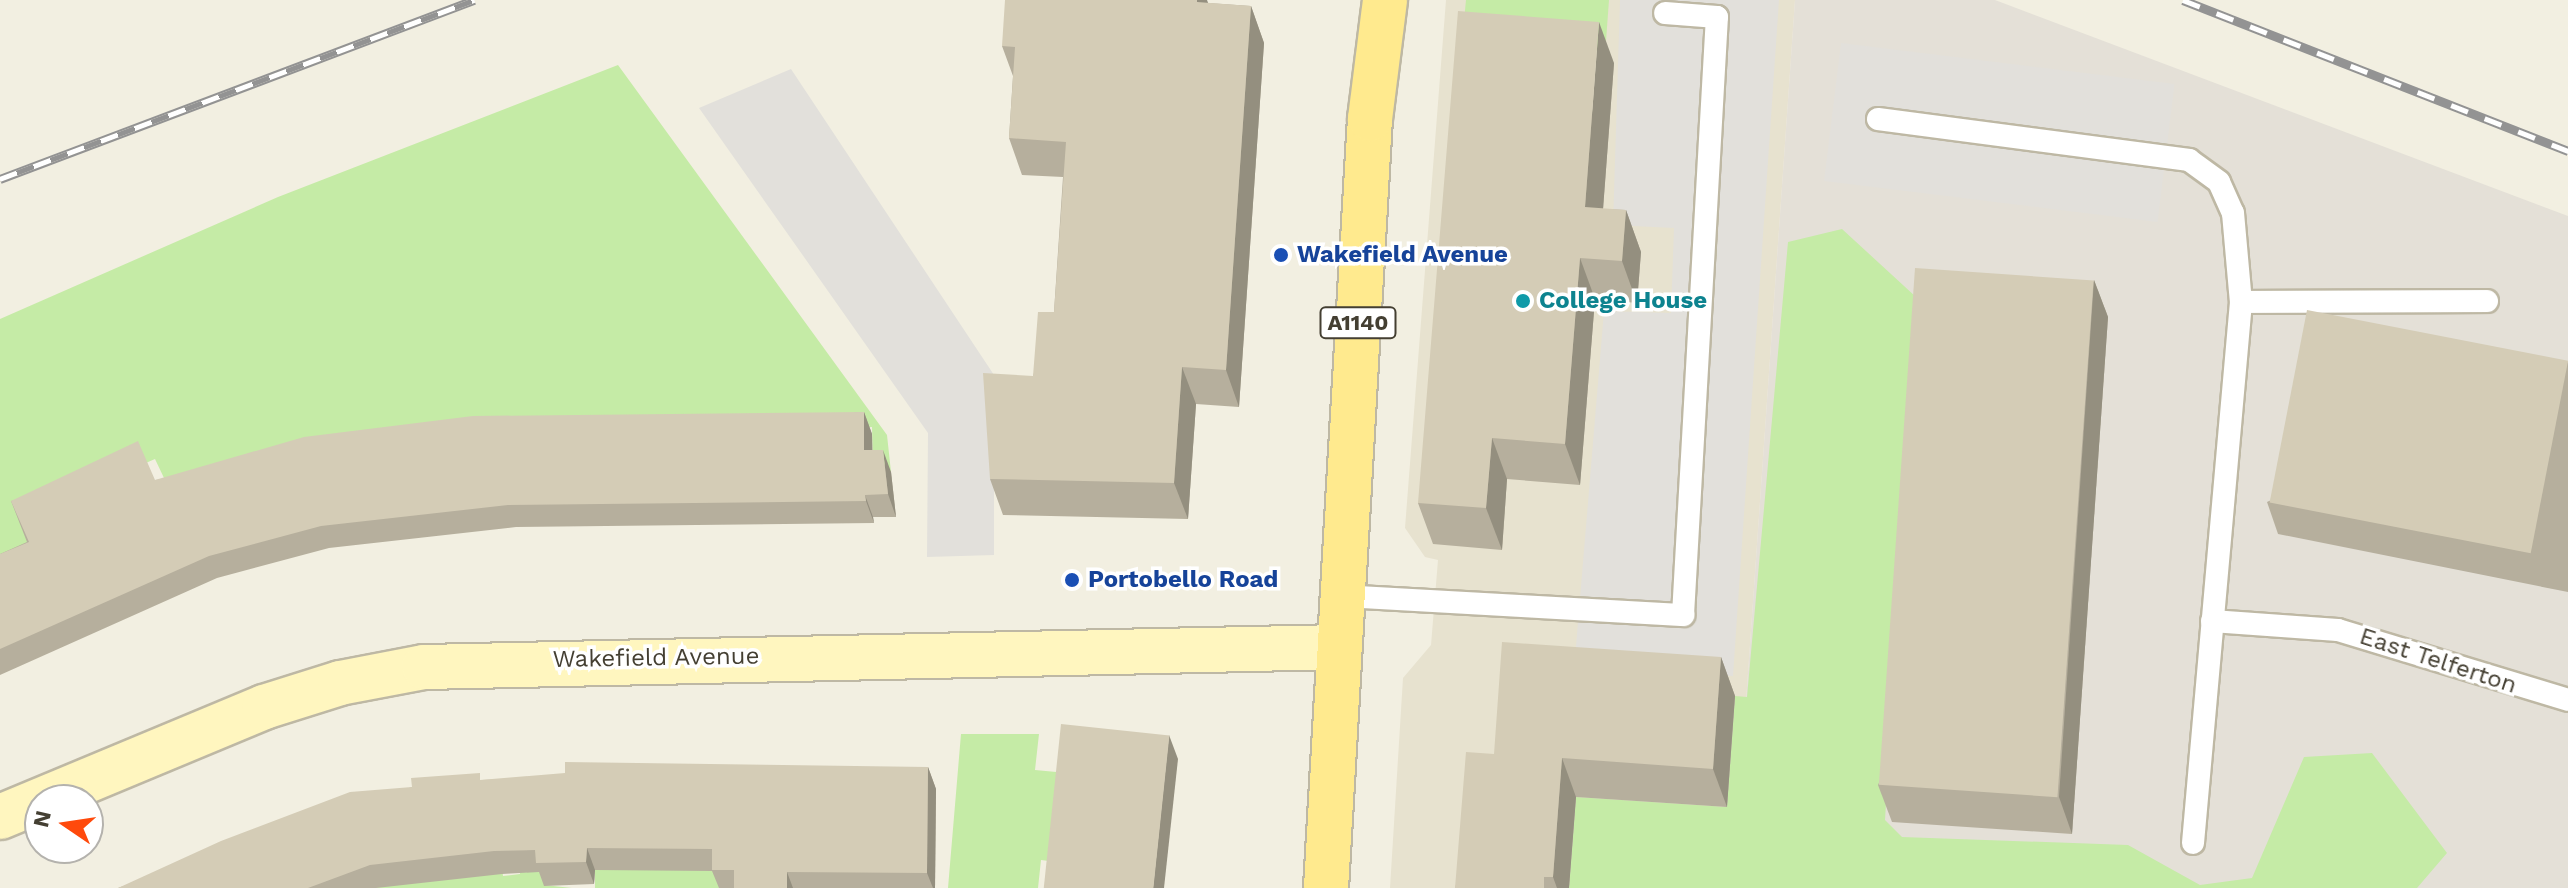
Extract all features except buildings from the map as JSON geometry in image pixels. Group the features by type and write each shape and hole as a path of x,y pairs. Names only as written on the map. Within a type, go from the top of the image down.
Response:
{"main road":[{"name":"A1140","path":"1326,888 1370,119 1385,0"}],"street":[{"name":"Wakefield Avenue","path":"0,817 264,707 340,683 424,667 1339,647"}],"lane":[{"path":"1342,596 1683,615 1717,17 1665,13"},
{"path":"1878,119 2189,160 2219,182 2233,213 2241,302 2193,843"},
{"path":"2241,302 2487,301"},
{"name":"East Telferton","path":"2212,621 2338,630 2568,700"}],"shaded area":[{"path":"1446,0 1795,0 1733,888 1390,888 1403,678 1431,645 1438,560 1425,557 1405,528"},
{"path":"1620,0 1779,0 1733,676 1574,670 1604,311 1671,313 1674,228 1613,225"},
{"path":"1795,0 1995,0 2568,216 2568,888 1733,888"},
{"path":"1841,43 2174,84 2158,222 1824,181"},
{"path":"791,69 994,375 994,555 927,557 928,433 699,108"}],"green space":[{"path":"1466,0 1609,0 1606,41 1595,52 1462,41"},
{"path":"618,65 887,435 891,472 873,472 872,427 299,461 316,552 304,508 173,497 155,459 49,505 37,564 0,580 0,319 278,197"},
{"path":"1842,229 1916,297 1885,820 1902,837 2128,845 2200,885 2252,878 2304,757 2372,753 2447,853 2417,888 1569,888 1576,797 1727,807 1735,696 1747,697 1788,242"},
{"path":"961,734 1039,734 1035,770 1067,773 1057,862 1041,860 1038,888 948,888"},
{"path":"543,843 544,885 572,888 376,888 385,861 502,866 503,876 520,874 518,846"},
{"path":"595,870 721,870 721,888 595,888"}],"railway":[{"path":"0,179 474,0"},
{"path":"2183,0 2568,151"}],"place":[{"name":"Wakefield Avenue","path":"1281,255"},
{"name":"College House","path":"1523,301"},
{"name":"Portobello Road","path":"1072,580"}]}
